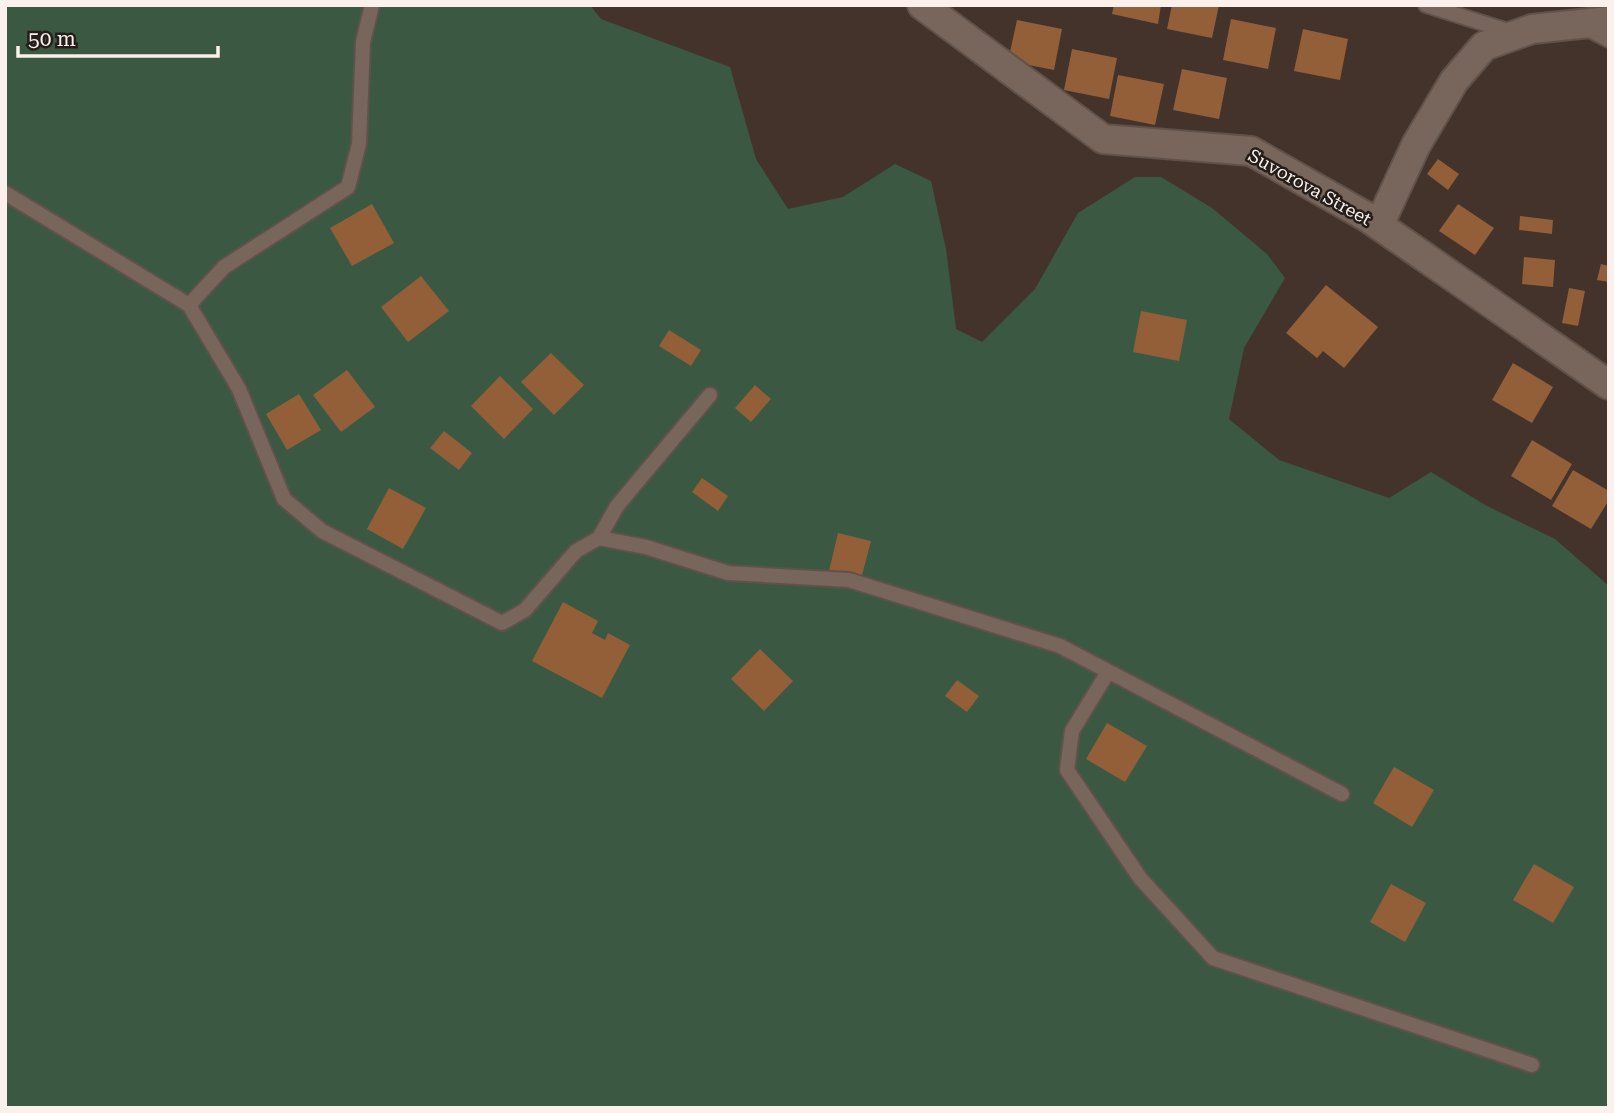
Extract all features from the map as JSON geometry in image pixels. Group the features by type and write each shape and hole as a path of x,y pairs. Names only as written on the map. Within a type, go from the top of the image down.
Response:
{"street":[{"name":"Suvorova Street","path":"922,5 1103,139 1251,151 1379,225 1609,385"},
{"path":"1379,225 1416,145 1454,80 1484,46 1532,29 1609,21"}],"lane":[{"path":"189,305 224,267 348,187 359,144 363,41 372,5"},
{"path":"1426,5 1517,34"},
{"path":"1576,24 1609,40"},
{"path":"5,193 189,305 239,389 284,499 322,531 502,624 525,610 576,551 599,538 617,506 710,395"},
{"path":"599,538 646,547 728,573 849,580 1060,646 1342,794"},
{"path":"1108,672 1072,731 1067,770 1140,878 1213,958 1532,1065"}],"green space":[{"path":"5,5 590,5 601,19 730,67 756,159 788,209 843,197 895,164 931,181 946,249 956,329 982,342 1035,289 1078,213 1135,177 1161,177 1212,208 1267,254 1285,278 1244,348 1229,419 1279,460 1389,498 1431,472 1487,506 1555,539 1609,586 1609,1108 5,1108"}],"building":[{"path":"1114,5 1161,5 1158,24 1112,14"},
{"path":"1172,5 1219,5 1212,38 1167,29"},
{"path":"1231,19 1276,28 1268,69 1223,60"},
{"path":"1017,20 1062,29 1054,70 1008,61"},
{"path":"1303,29 1348,39 1340,80 1294,71"},
{"path":"1072,49 1117,58 1109,99 1064,90"},
{"path":"1182,69 1227,78 1219,119 1173,110"},
{"path":"1118,75 1164,84 1155,125 1110,116"},
{"path":"1438,159 1459,174 1448,190 1427,174"},
{"path":"372,204 394,243 352,266 330,228"},
{"path":"1458,204 1494,228 1475,255 1439,231"},
{"path":"1520,216 1553,220 1552,234 1519,230"},
{"path":"1524,257 1555,260 1553,287 1522,284"},
{"path":"1601,264 1609,266 1609,282 1597,280"},
{"path":"421,276 449,311 408,342 381,307"},
{"path":"1326,285 1378,327 1344,368 1323,351 1317,358 1286,333"},
{"path":"1569,288 1585,291 1578,326 1562,323"},
{"path":"1141,311 1187,320 1179,361 1133,352"},
{"path":"669,330 701,350 691,366 659,346"},
{"path":"551,353 584,385 554,415 521,382"},
{"path":"1513,363 1553,387 1532,423 1492,400"},
{"path":"347,370 375,407 341,432 313,395"},
{"path":"500,376 533,409 504,439 471,406"},
{"path":"755,385 771,399 751,422 735,408"},
{"path":"299,394 321,430 287,450 266,414"},
{"path":"444,431 472,453 459,470 430,448"},
{"path":"1532,440 1572,464 1551,500 1511,476"},
{"path":"1573,470 1609,491 1609,500 1591,529 1552,506"},
{"path":"702,478 728,496 718,511 692,492"},
{"path":"389,488 426,508 403,549 367,529"},
{"path":"838,533 871,541 861,579 829,571"},
{"path":"563,602 598,621 592,633 605,640 608,633 630,645 602,698 532,661"},
{"path":"760,649 793,681 764,711 731,679"},
{"path":"957,680 979,696 967,712 945,696"},
{"path":"1107,723 1147,746 1125,782 1086,759"},
{"path":"1394,767 1434,790 1412,827 1373,803"},
{"path":"1534,864 1574,887 1553,923 1513,900"},
{"path":"1391,884 1426,903 1405,942 1370,922"}]}
